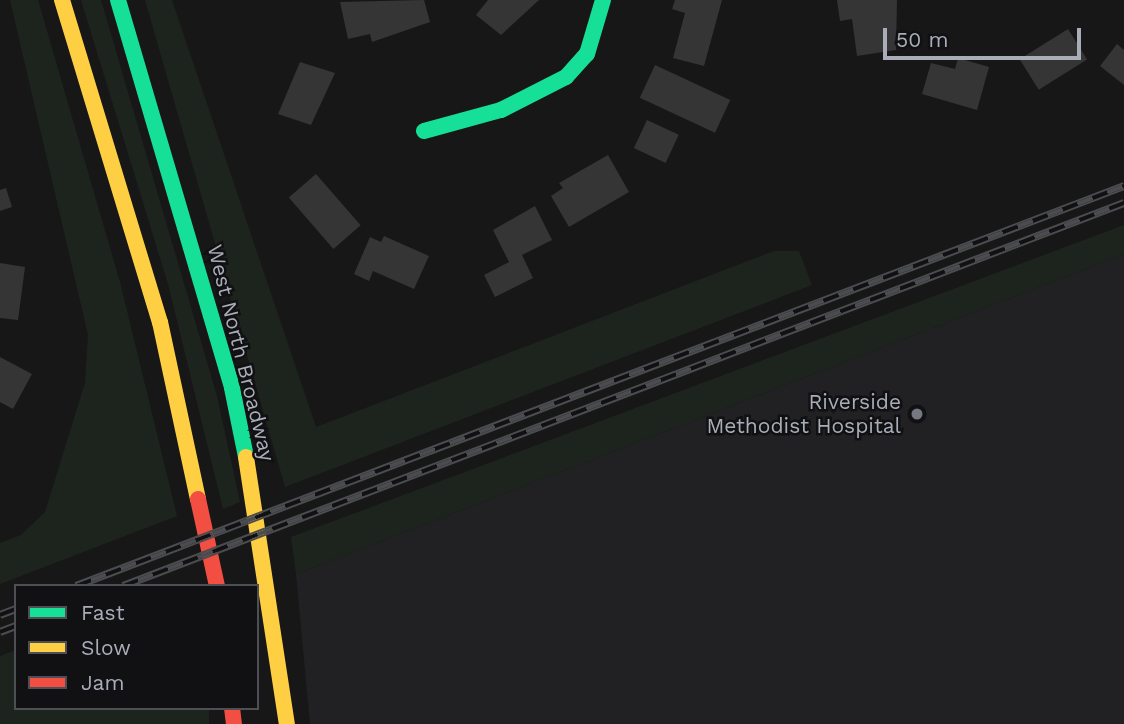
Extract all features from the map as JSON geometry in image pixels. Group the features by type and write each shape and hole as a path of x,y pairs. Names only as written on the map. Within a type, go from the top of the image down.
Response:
{"main road":[{"path":"62,0 164,335 216,584"},
{"name":"West North Broadway","path":"118,0 232,388 261,530 287,724"},
{"path":"424,131 501,110 565,77 587,54 603,0"}],"shaded area":[{"path":"10,0 38,0 120,282 177,516 0,584 0,543 21,535 45,512 85,383 88,335"},
{"path":"81,0 101,0 217,396 240,502 223,509 168,284"},
{"path":"145,0 172,0 316,427 774,251 799,251 812,285 285,487"},
{"path":"1124,225 1124,254 296,574 291,537"},
{"name":"Riverside Methodist Hospital","path":"1124,254 1124,724 310,724 296,574"},
{"path":"14,651 14,710 209,710 209,724 0,724 0,656"}],"building":[{"path":"424,0 430,22 372,42 370,34 348,39 340,2"},
{"path":"488,0 539,0 501,35 476,15"},
{"path":"675,0 722,0 704,66 673,58 685,13 672,9"},
{"path":"837,0 897,0 896,50 857,56 852,19 840,21"},
{"path":"1068,29 1087,60 1039,90 1020,59"},
{"path":"1117,44 1124,50 1124,85 1100,66"},
{"path":"958,58 989,67 977,110 922,94 931,63 955,69"},
{"path":"300,62 335,73 311,125 278,114"},
{"path":"655,65 730,100 715,133 640,98"},
{"path":"647,120 679,135 666,163 634,148"},
{"path":"608,155 629,192 569,227 551,196 563,188 559,183"},
{"path":"316,174 361,225 333,249 289,198"},
{"path":"6,188 12,207 0,211 0,190"},
{"path":"535,206 552,240 522,255 533,278 495,297 484,275 509,262 493,230"},
{"path":"384,236 429,256 414,289 373,271 369,281 354,274 370,237 381,242"},
{"path":"0,263 25,267 18,320 0,318"},
{"path":"0,357 32,374 13,409 0,402"}],"railway":[{"path":"81,584 1124,186"},
{"path":"128,584 1124,203"},
{"path":"0,615 14,610"},
{"path":"0,632 14,627"}],"traffic: fast":[{"path":"118,0 232,388 246,457"},
{"path":"424,131 501,110 566,77 587,54 603,0"}],"traffic: slow":[{"path":"62,0 160,322 198,499"},
{"path":"246,457 287,724"}],"traffic: jam":[{"path":"198,499 217,584"},
{"path":"232,710 234,724"}],"place":[{"name":"Riverside Methodist Hospital","path":"917,414"}]}
